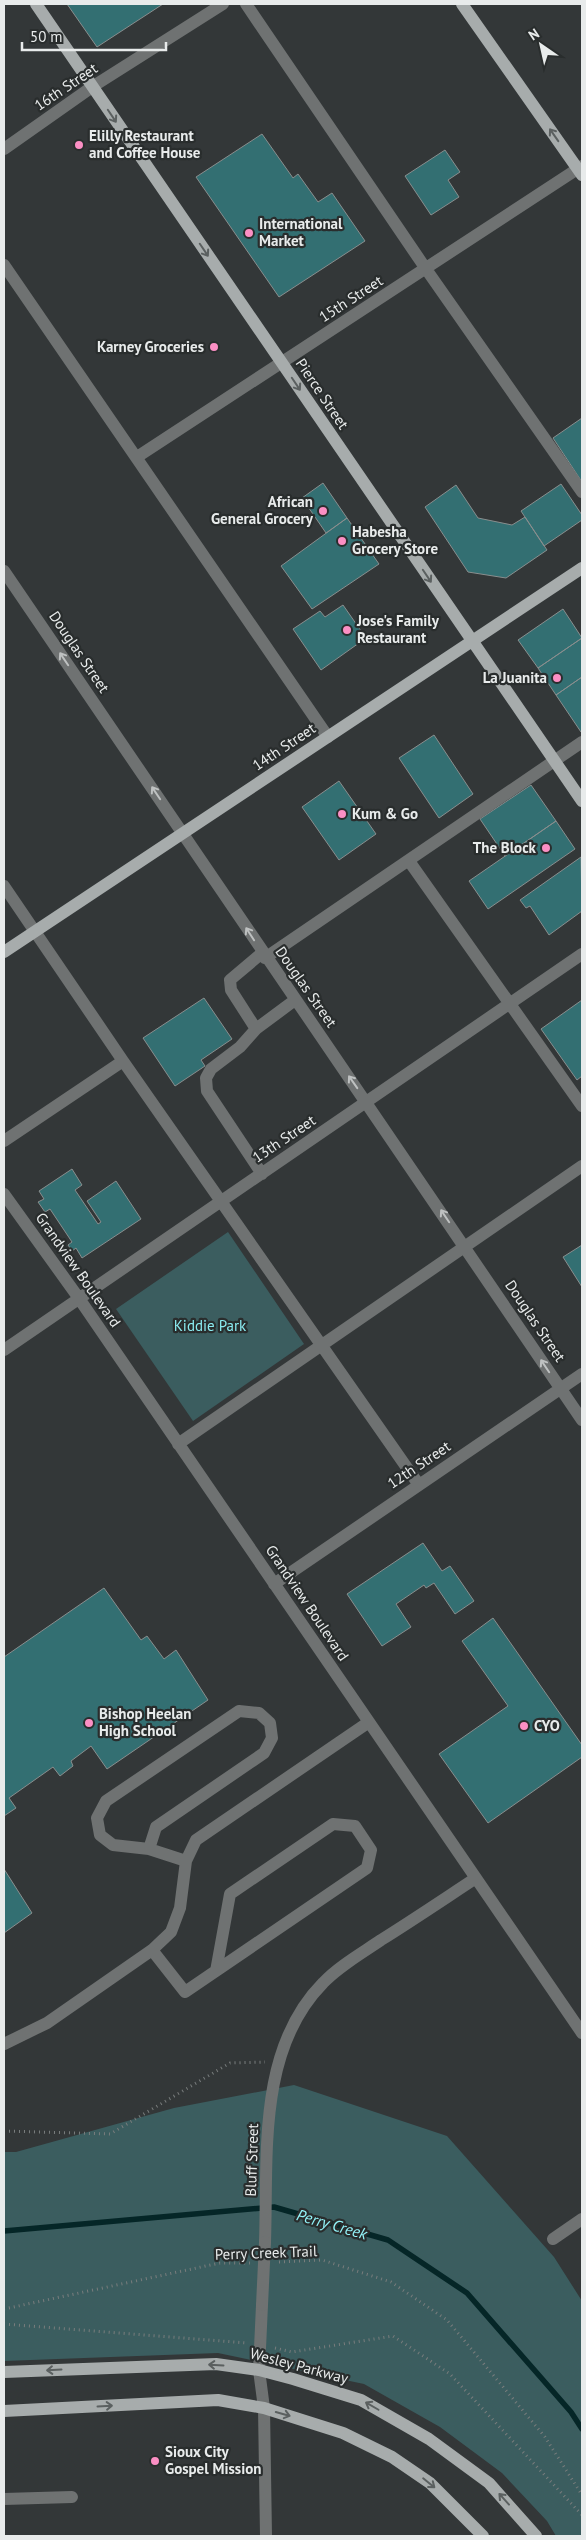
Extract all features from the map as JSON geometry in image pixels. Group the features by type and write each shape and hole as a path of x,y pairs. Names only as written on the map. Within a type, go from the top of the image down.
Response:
{"main road":[{"name":"Pierce Street","path":"36,4 582,801"},
{"path":"462,4 581,170"},
{"name":"14th Street","path":"4,952 582,568"},
{"name":"Wesley Parkway","path":"4,2372 216,2364 259,2370 361,2400 429,2439 489,2483 536,2536"},
{"path":"4,2412 218,2400 264,2408 343,2434 392,2457 430,2483 483,2536"}],"street":[{"name":"16th Street","path":"4,149 92,87 223,4"},
{"path":"246,4 426,269 582,492"},
{"name":"15th Street","path":"137,457 581,170"},
{"path":"4,265 328,737"},
{"name":"Douglas Street","path":"4,571 582,1420"},
{"path":"256,1029 231,990 230,980 264,955 409,861 582,742"},
{"path":"409,861 582,1106"},
{"path":"4,886 123,1061 419,1485"},
{"name":"13th Street","path":"4,1350 78,1297 367,1103 582,954"},
{"path":"262,1174 207,1091 206,1078 211,1070 240,1047 256,1029 295,1000"},
{"path":"4,1141 123,1061"},
{"path":"178,1444 582,1166"},
{"name":"Grandview Boulevard","path":"4,1194 78,1297 582,2033"},
{"name":"12th Street","path":"274,1584 582,1374"},
{"path":"149,1849 156,1827 264,1753 272,1738 270,1723 258,1714 239,1711 106,1801 97,1818 100,1835 113,1845 149,1849 186,1861"},
{"path":"4,2044 47,2023 152,1950 171,1932 177,1916 186,1861 196,1840 369,1722"},
{"path":"152,1950 184,1992 216,1971 366,1868 371,1850 355,1826 333,1824 230,1894 216,1971"},
{"name":"Bluff Street","path":"266,2536 264,2408 259,2370 270,2116 278,2062 290,2028 323,1983 359,1955 476,1878"},
{"path":"553,2239 582,2219"},
{"path":"4,2499 72,2497"}],"path":[{"path":"4,2131 110,2134 230,2063 278,2062"},
{"name":"Perry Creek Trail","path":"276,2262 322,2260 390,2282 448,2320 545,2437 582,2495"},
{"name":"Perry Creek Trail","path":"4,2308 220,2264 257,2262"},
{"path":"4,2324 260,2344 292,2352 393,2336 450,2374 582,2515"}],"green space":[{"name":"Kiddie Park","path":"228,1232 304,1344 193,1421 116,1309"},
{"path":"294,2085 447,2136 554,2257 582,2301 582,2536 556,2536 547,2521 502,2473 440,2427 364,2384 218,2353 4,2361 4,2152 16,2152 174,2108"}],"building":[{"path":"67,4 163,4 97,47"},
{"path":"262,134 293,178 298,174 318,202 332,193 365,241 279,297 196,177"},
{"path":"445,150 460,172 448,180 459,197 431,215 405,176"},
{"path":"582,418 582,482 553,438"},
{"path":"323,483 347,518 326,533 302,498"},
{"path":"561,484 582,515 582,520 544,546 521,511"},
{"path":"456,485 478,518 512,525 525,517 547,550 506,578 468,572 425,507"},
{"path":"347,518 379,564 312,609 281,566"},
{"path":"343,605 366,638 321,670 293,629 320,611 325,617"},
{"path":"563,609 582,638 538,668 518,640"},
{"path":"582,638 582,677 556,695 538,668"},
{"path":"582,677 582,732 581,732 556,695"},
{"path":"434,735 473,794 439,818 399,758"},
{"path":"339,781 376,834 339,860 302,807"},
{"path":"531,785 556,821 505,856 480,819"},
{"path":"556,821 575,849 488,909 469,881"},
{"path":"581,857 582,911 549,935 530,906 526,908 520,900"},
{"path":"204,998 232,1039 201,1060 205,1066 175,1086 143,1038"},
{"path":"582,1000 582,1076 577,1080 541,1029"},
{"path":"72,1169 82,1185 75,1190 98,1224 101,1222 87,1201 116,1181 141,1219 82,1258 76,1248 72,1251 68,1245 72,1242 50,1209 45,1212 38,1202 44,1199 39,1191"},
{"path":"582,1245 582,1287 563,1257"},
{"path":"423,1543 442,1571 450,1566 474,1601 455,1614 434,1583 426,1588 424,1585 396,1604 411,1627 382,1646 347,1594"},
{"name":"Bishop Heelan High School","path":"104,1588 141,1640 147,1636 164,1659 176,1650 208,1700 107,1769 91,1746 71,1761 73,1766 60,1776 53,1767 9,1798 16,1808 4,1816 4,1657"},
{"name":"CYO","path":"493,1618 582,1745 582,1757 488,1823 439,1754 508,1706 462,1641"},
{"path":"4,1869 32,1913 4,1933"}],"waterway":[{"name":"Perry Creek","path":"4,2231 274,2207 388,2240 467,2293 571,2412 582,2429"}],"place":[{"name":"Elilly Restaurant and Coffee House","path":"79,145"},
{"name":"International Market","path":"249,233"},
{"name":"Karney Groceries","path":"214,347"},
{"name":"African General Grocery","path":"323,511"},
{"name":"Habesha Grocery Store","path":"342,541"},
{"name":"Jose's Family Restaurant","path":"347,630"},
{"name":"La Juanita","path":"557,678"},
{"name":"Kum & Go","path":"342,814"},
{"name":"The Block","path":"546,848"},
{"name":"Bishop Heelan High School","path":"89,1723"},
{"name":"CYO","path":"524,1726"},
{"name":"Sioux City Gospel Mission","path":"155,2461"}]}
